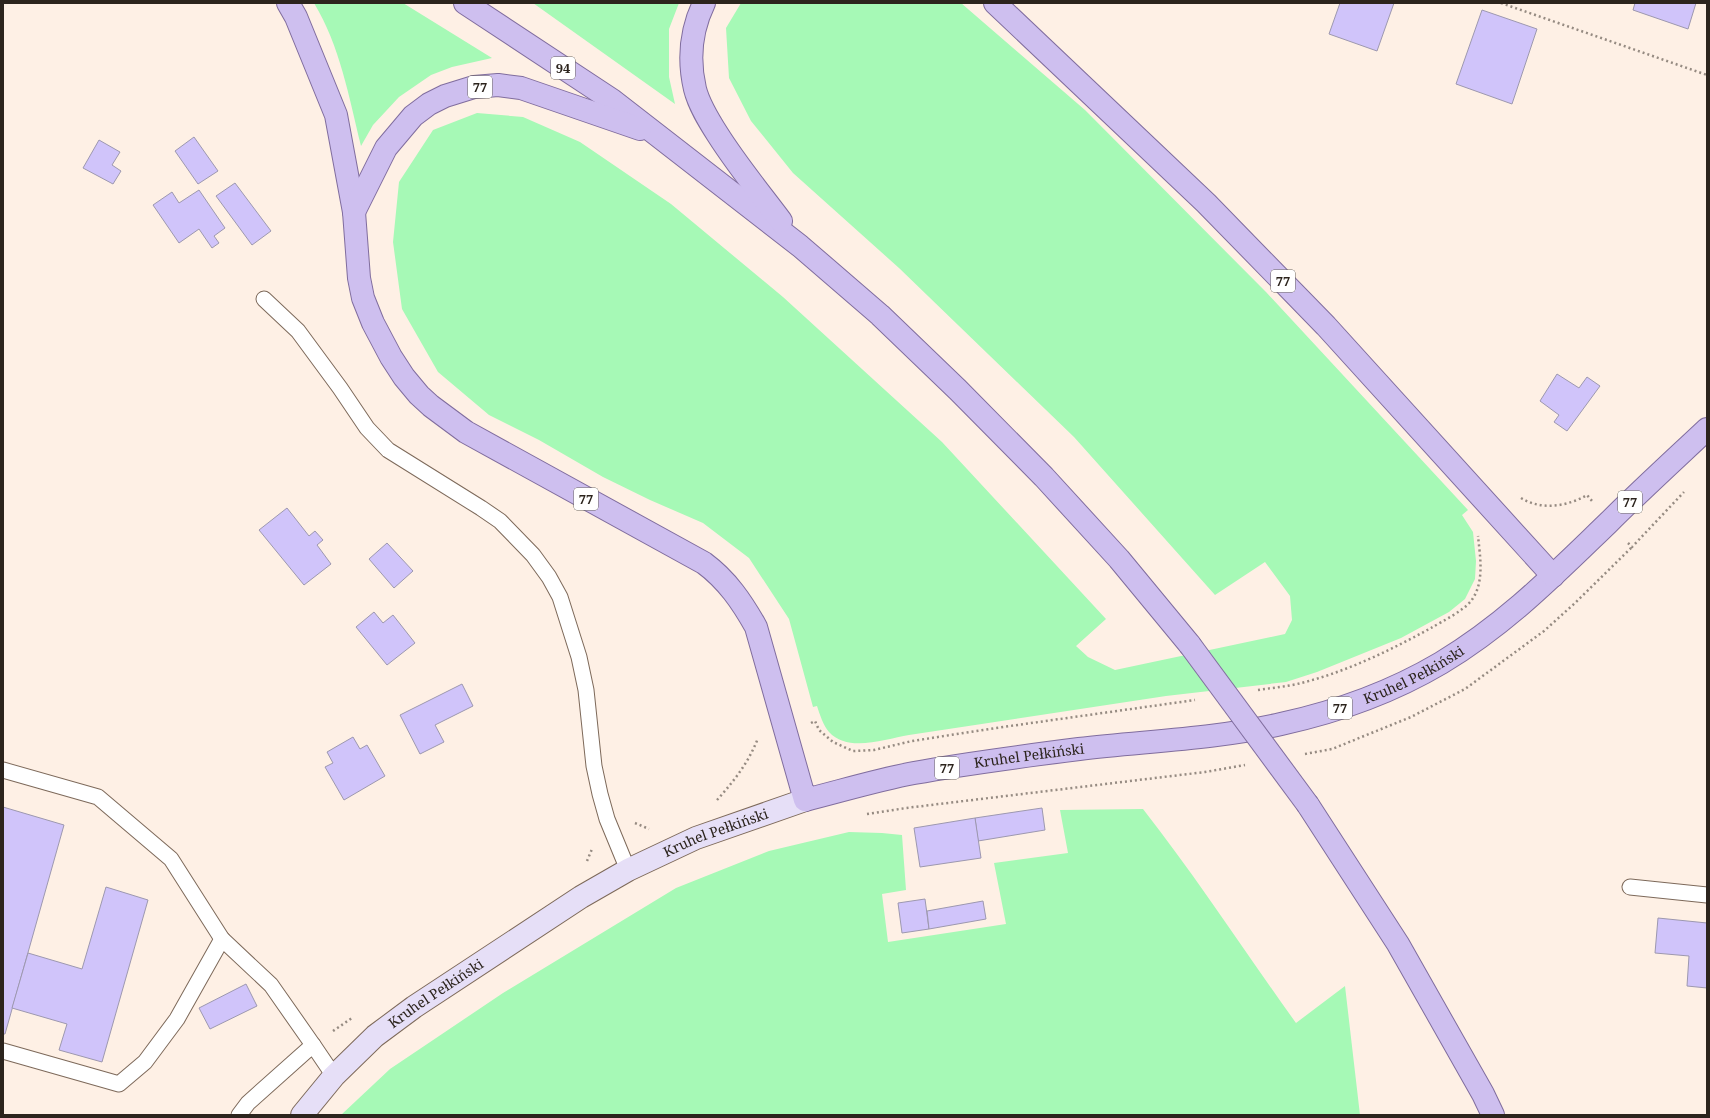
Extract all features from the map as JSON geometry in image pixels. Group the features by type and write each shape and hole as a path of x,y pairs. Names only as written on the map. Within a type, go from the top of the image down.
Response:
{"main road":[{"path":"288,3 296,17 336,115 354,212"},
{"name":"94","path":"465,3 612,100 800,246"},
{"path":"704,3 693,31 691,48 695,89 700,104 732,156 800,246 880,315 958,390 1044,477 1119,559 1190,645 1308,805 1398,944 1483,1094 1493,1115"},
{"name":"77","path":"995,3 1206,203 1299,298 1553,576"},
{"name":"77","path":"659,135 521,88 498,85 474,88 445,96 429,104 413,116 386,148 354,212 356,254 363,298 380,338 404,377 419,395 436,410 466,432 704,563 730,586 756,627 805,800"},
{"name":"Kruhel Pełkiński","path":"805,800 911,774 980,762 1090,748 1230,733 1279,725 1362,700 1389,689 1440,663 1472,643 1507,618 1707,429"}],"street":[{"name":"Kruhel Pełkiński","path":"302,1115 334,1076 375,1036 414,1007 552,915 628,870 696,838 805,800"}],"lane":[{"path":"264,299 298,331 367,428 388,450 500,521 528,550 549,576 560,597 579,657 586,690 594,766 600,794 607,819 628,870"},
{"path":"3,770 98,797 171,859 222,939 271,985 334,1076"},
{"path":"1630,887 1707,895"},
{"path":"3,1051 119,1084 145,1062 177,1019 222,939"},
{"path":"239,1115 248,1103 313,1045"}],"path":[{"path":"1501,3 1707,75"},
{"path":"1518,496 1524,500 1543,506 1575,502 1587,495 1609,522"},
{"path":"1257,690 1296,684 1348,668 1403,643 1449,618 1471,601 1478,588 1481,564 1477,530"},
{"path":"1302,754 1332,749 1411,717 1465,689 1544,631 1632,547"},
{"path":"810,723 815,721 819,730 833,742 853,751 860,751 874,750 912,741 996,728 1202,699"},
{"path":"710,804 717,801 736,778 752,753 758,738 762,736"},
{"path":"861,815 906,808 1205,772 1250,764"},
{"path":"631,819 641,827 650,829"}],"green space":[{"path":"314,3 403,3 492,58 452,67 431,75 399,97 373,125 361,146 343,72 331,37"},
{"path":"533,3 679,3 669,29 669,77 675,104"},
{"path":"741,3 961,3 1085,110 1266,292 1468,510 1462,515 1473,532 1476,561 1475,579 1465,599 1449,612 1401,638 1317,672 1286,682 1166,696 909,735 867,743 846,742 829,732 823,723 817,706 813,707 789,619 749,558 703,523 650,500 603,477 539,440 489,415 438,372 402,309 393,242 399,182 433,130 477,113 523,117 580,142 671,204 783,297 942,442 1106,619 1076,646 1088,657 1115,670 1285,634 1292,620 1290,596 1265,562 1215,595 1074,437 899,268 793,173 751,121 729,78 726,28"},
{"path":"1143,809 1202,888 1296,1023 1345,986 1360,1115 341,1115 390,1069 503,993 676,888 769,851 849,832 902,835 906,890 882,894 888,942 1006,924 994,863 1068,853 1060,810"}],"building":[{"path":"1340,3 1394,3 1377,51 1329,34"},
{"path":"1635,3 1696,3 1688,29 1633,10"},
{"path":"1482,10 1537,29 1512,104 1456,84"},
{"path":"194,137 218,171 198,184 175,151"},
{"path":"99,140 120,152 112,165 121,171 113,184 83,168"},
{"path":"235,183 271,231 252,245 216,196"},
{"path":"199,190 225,228 214,236 219,243 212,248 199,229 179,243 153,205 172,192 179,203"},
{"path":"1557,374 1579,388 1587,377 1600,386 1567,431 1554,422 1559,415 1540,401"},
{"path":"287,508 309,536 315,531 323,540 317,545 331,564 304,585 259,530"},
{"path":"387,543 413,571 394,588 369,559"},
{"path":"374,612 383,623 393,615 415,643 387,665 356,627"},
{"path":"462,684 473,706 435,725 444,742 420,754 400,715"},
{"path":"353,737 360,749 367,745 385,776 344,800 325,767 333,763 327,752"},
{"path":"3,807 64,825 5,1034 3,1034"},
{"path":"1042,808 1045,830 978,841 975,818"},
{"path":"975,818 981,858 920,867 914,828"},
{"path":"106,887 148,900 102,1062 59,1050 67,1024 12,1008 28,953 82,969"},
{"path":"925,899 929,929 902,933 898,903"},
{"path":"983,901 986,919 929,929 927,911"},
{"path":"1658,918 1707,923 1707,988 1687,986 1689,956 1655,953"},
{"path":"246,984 257,1006 210,1029 199,1008"}]}
